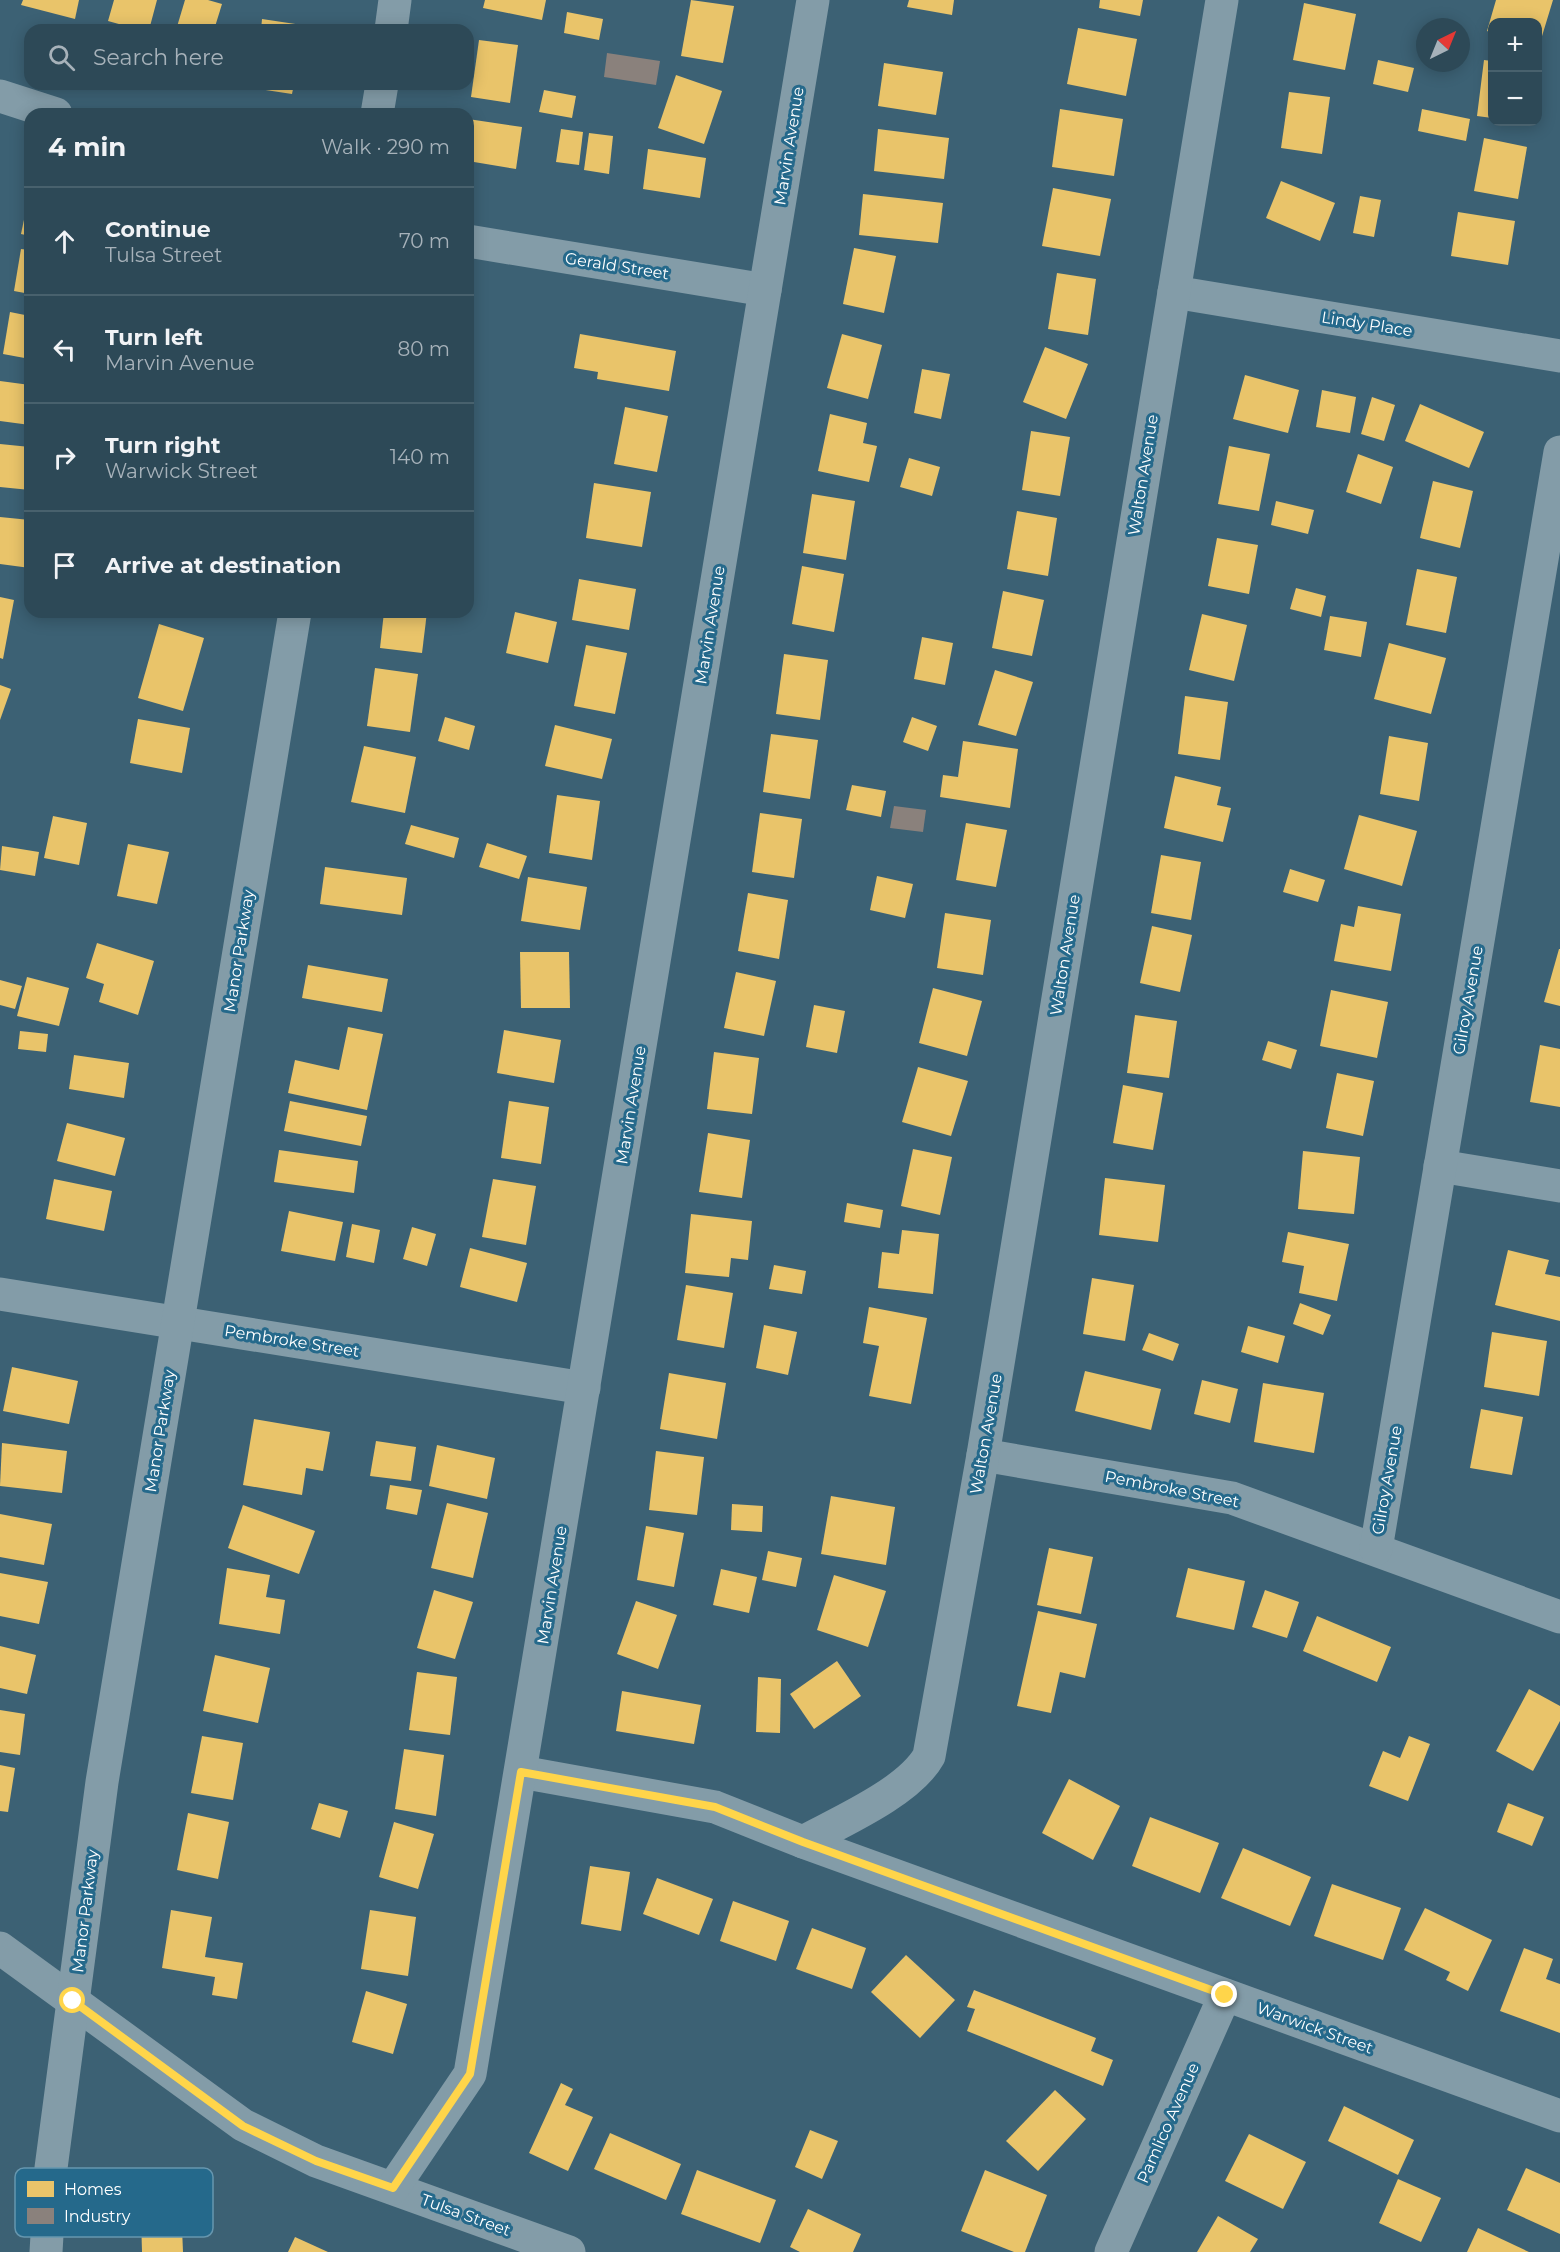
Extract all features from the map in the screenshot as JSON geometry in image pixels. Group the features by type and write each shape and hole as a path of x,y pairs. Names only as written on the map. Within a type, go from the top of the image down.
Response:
{"street":[{"path":"391,24 395,0"},
{"name":"Marvin Avenue","path":"393,2188 470,2074 813,0"},
{"name":"Walton Avenue","path":"803,1842 900,1788 919,1772 930,1756 983,1455 1222,0"},
{"path":"378,108 381,90"},
{"path":"0,96 37,108"},
{"name":"Gerald Street","path":"474,242 765,290"},
{"name":"Lindy Place","path":"1174,292 1560,356"},
{"name":"Gilroy Avenue","path":"1376,1549 1560,452"},
{"name":"Manor Parkway","path":"51,2168 102,1782 294,618"},
{"path":"1440,1166 1560,1186"},
{"name":"Pembroke Street","path":"0,1294 584,1388"},
{"name":"Pembroke Street","path":"983,1455 1232,1498 1560,1617"},
{"name":"Warwick Street","path":"521,1772 715,1807 803,1842 1560,2116"},
{"name":"Tulsa Street","path":"0,1948 243,2126 316,2161 569,2252"},
{"name":"Pamlico Avenue","path":"1111,2252 1225,1995"},
{"name":"Manor Parkway","path":"46,2252 47,2237"}],"building: Homes":[{"path":"23,0 79,0 75,19 21,5"},
{"path":"114,0 157,0 151,24 119,24 108,21"},
{"path":"185,0 208,0 222,4 216,24 178,24"},
{"path":"485,0 546,0 542,20 483,8"},
{"path":"691,0 734,6 723,63 681,56"},
{"path":"909,0 954,0 952,15 907,7"},
{"path":"1100,0 1143,0 1140,16 1099,8"},
{"path":"1496,0 1553,0 1542,36 1542,18 1491,18"},
{"path":"1304,3 1356,14 1345,70 1293,60"},
{"path":"567,12 603,19 599,40 564,33"},
{"path":"262,19 295,24 262,24"},
{"path":"1078,28 1137,39 1126,96 1067,84"},
{"path":"479,40 518,45 510,103 471,97 472,90 474,90"},
{"path":"1378,60 1414,68 1408,92 1373,84"},
{"path":"1484,60 1488,60 1488,117 1477,116"},
{"path":"884,63 943,72 936,115 878,106"},
{"path":"676,75 722,91 704,144 658,128"},
{"path":"265,90 293,90 292,94"},
{"path":"544,90 576,96 572,118 539,112"},
{"path":"1289,92 1330,97 1322,154 1281,148"},
{"path":"1060,109 1123,119 1114,176 1052,167"},
{"path":"1422,109 1470,119 1466,141 1418,131"},
{"path":"474,120 522,127 516,169 474,162"},
{"path":"561,129 583,132 579,165 556,162"},
{"path":"878,129 949,138 944,179 874,171"},
{"path":"589,133 613,136 609,174 584,170"},
{"path":"1484,138 1527,147 1518,199 1474,191"},
{"path":"648,149 706,158 700,198 643,189"},
{"path":"1281,181 1335,203 1320,241 1266,218"},
{"path":"1053,188 1111,199 1100,256 1042,246"},
{"path":"863,194 943,203 938,243 859,235"},
{"path":"1360,196 1381,200 1374,237 1353,233"},
{"path":"1458,212 1515,221 1508,265 1451,256"},
{"path":"854,248 896,256 884,313 843,304"},
{"path":"21,249 24,249 24,293 14,291"},
{"path":"1057,273 1096,279 1088,335 1048,329"},
{"path":"10,312 24,315 24,358 3,354"},
{"path":"580,334 676,351 669,391 597,379 598,372 574,368"},
{"path":"842,334 882,345 868,399 827,388"},
{"path":"1045,347 1088,364 1066,419 1023,402"},
{"path":"922,369 950,374 941,419 914,413"},
{"path":"1245,375 1299,390 1288,433 1233,419"},
{"path":"0,381 24,384 24,424 0,421"},
{"path":"1322,390 1356,397 1350,433 1316,427"},
{"path":"1372,397 1395,405 1384,441 1361,434"},
{"path":"1420,404 1484,432 1469,468 1405,441"},
{"path":"625,407 668,416 657,472 614,464"},
{"path":"830,414 867,423 863,443 877,446 869,482 818,471"},
{"path":"1031,431 1070,437 1060,496 1022,490"},
{"path":"0,444 24,446 24,489 0,487"},
{"path":"1229,446 1270,454 1259,511 1218,504"},
{"path":"1358,454 1393,467 1381,504 1346,492"},
{"path":"909,458 940,467 932,496 900,487"},
{"path":"1433,481 1473,491 1460,548 1420,538"},
{"path":"594,483 651,492 642,547 586,538"},
{"path":"812,494 855,501 846,560 803,553"},
{"path":"1276,501 1314,510 1308,534 1271,525"},
{"path":"1017,511 1057,518 1048,576 1007,569"},
{"path":"0,517 24,519 24,567 0,564"},
{"path":"1217,538 1258,545 1249,594 1208,586"},
{"path":"802,566 844,574 834,632 792,624"},
{"path":"1417,569 1457,577 1446,633 1406,625"},
{"path":"579,579 636,589 629,630 572,620"},
{"path":"1296,588 1326,596 1321,617 1290,609"},
{"path":"1003,591 1044,600 1032,656 992,648"},
{"path":"0,597 14,600 3,659 0,658"},
{"path":"515,612 557,622 548,663 506,653"},
{"path":"1202,614 1247,625 1234,681 1189,670"},
{"path":"1330,616 1367,622 1361,657 1324,650"},
{"path":"383,618 426,618 422,653 380,648"},
{"path":"159,624 204,638 183,711 138,698"},
{"path":"922,637 953,643 945,685 914,679"},
{"path":"1389,643 1446,658 1431,714 1374,699"},
{"path":"586,645 627,653 615,714 574,706"},
{"path":"784,654 828,660 820,720 776,714"},
{"path":"375,668 418,674 410,732 367,726"},
{"path":"995,670 1033,682 1016,736 978,725"},
{"path":"0,685 11,689 0,720"},
{"path":"1185,696 1228,702 1220,760 1178,754"},
{"path":"445,717 475,726 469,750 438,741"},
{"path":"912,717 937,726 928,751 903,742"},
{"path":"138,719 190,728 182,773 130,763"},
{"path":"555,725 612,739 602,779 545,766"},
{"path":"771,734 818,740 810,799 763,792"},
{"path":"1389,736 1428,743 1419,801 1380,794"},
{"path":"963,741 1018,749 1010,808 940,797 943,775 958,777"},
{"path":"364,746 416,757 405,813 351,802"},
{"path":"1175,776 1221,787 1217,805 1231,808 1223,842 1164,828"},
{"path":"852,785 886,791 881,817 846,810"},
{"path":"557,795 600,801 592,860 549,853"},
{"path":"760,813 802,819 794,878 752,872"},
{"path":"1359,815 1417,831 1402,886 1344,869"},
{"path":"53,816 87,823 79,865 44,858"},
{"path":"966,823 1007,830 996,887 956,880"},
{"path":"411,825 459,838 454,858 405,844"},
{"path":"487,843 527,856 519,879 479,867"},
{"path":"128,844 169,852 157,904 117,896"},
{"path":"2,846 39,852 35,876 0,870"},
{"path":"1161,855 1201,862 1191,920 1151,913"},
{"path":"325,867 407,878 402,915 320,904"},
{"path":"1290,869 1325,880 1318,902 1283,892"},
{"path":"877,876 913,884 905,918 870,910"},
{"path":"528,877 587,887 580,930 521,921"},
{"path":"748,893 788,900 779,959 738,951"},
{"path":"1358,906 1401,914 1391,971 1334,961 1341,924 1354,927"},
{"path":"945,913 991,920 983,975 937,968"},
{"path":"1152,926 1192,935 1180,992 1140,983"},
{"path":"97,943 154,961 138,1015 99,1002 104,984 86,978"},
{"path":"1560,949 1560,1006 1544,1002"},
{"path":"520,952 569,952 570,1008 521,1008"},
{"path":"308,965 388,979 382,1012 302,998"},
{"path":"736,972 776,981 764,1036 724,1028"},
{"path":"27,977 69,988 59,1026 17,1016"},
{"path":"0,980 22,986 15,1009 0,1005"},
{"path":"933,988 982,1001 967,1056 919,1043"},
{"path":"1331,990 1388,1002 1377,1058 1320,1046"},
{"path":"814,1005 845,1011 837,1053 806,1047"},
{"path":"1135,1015 1177,1021 1169,1078 1127,1073"},
{"path":"348,1027 383,1034 367,1110 288,1093 295,1060 339,1070"},
{"path":"504,1030 561,1040 554,1083 497,1073"},
{"path":"20,1031 48,1034 46,1052 18,1049"},
{"path":"1268,1041 1297,1050 1291,1069 1262,1060"},
{"path":"1540,1045 1560,1049 1560,1107 1530,1102"},
{"path":"714,1052 759,1058 752,1114 707,1109"},
{"path":"74,1055 129,1063 124,1098 69,1089"},
{"path":"918,1067 968,1081 951,1136 902,1122"},
{"path":"1337,1073 1374,1081 1363,1136 1326,1128"},
{"path":"1123,1085 1163,1093 1153,1150 1113,1143"},
{"path":"290,1101 367,1116 361,1146 284,1131"},
{"path":"509,1101 549,1107 541,1164 501,1158"},
{"path":"67,1123 125,1138 115,1176 57,1161"},
{"path":"708,1133 750,1140 742,1198 699,1192"},
{"path":"913,1149 952,1157 940,1215 901,1206"},
{"path":"279,1150 358,1161 354,1193 274,1182"},
{"path":"1303,1151 1360,1157 1354,1214 1298,1209"},
{"path":"1105,1178 1165,1185 1158,1242 1099,1235"},
{"path":"54,1179 112,1191 104,1231 46,1219"},
{"path":"493,1179 536,1186 526,1245 482,1237"},
{"path":"847,1203 883,1210 880,1228 844,1222"},
{"path":"289,1211 343,1222 335,1261 281,1251"},
{"path":"691,1214 752,1221 748,1260 731,1258 729,1277 685,1273"},
{"path":"352,1224 380,1230 374,1263 346,1257"},
{"path":"412,1227 436,1234 427,1266 403,1259"},
{"path":"902,1230 939,1234 933,1294 878,1288 882,1252 899,1254"},
{"path":"1288,1232 1349,1244 1337,1301 1299,1293 1304,1266 1282,1262"},
{"path":"470,1248 527,1263 517,1302 460,1287"},
{"path":"1508,1250 1549,1260 1545,1274 1560,1277 1560,1321 1495,1305"},
{"path":"774,1265 806,1271 802,1294 769,1289"},
{"path":"1092,1278 1134,1285 1125,1341 1083,1334"},
{"path":"686,1285 733,1293 724,1348 677,1340"},
{"path":"1300,1303 1331,1315 1323,1335 1293,1324"},
{"path":"869,1307 927,1318 911,1404 869,1396 879,1346 863,1343"},
{"path":"764,1325 797,1332 788,1375 756,1368"},
{"path":"1248,1326 1285,1336 1278,1363 1241,1352"},
{"path":"1492,1332 1547,1341 1539,1396 1484,1387"},
{"path":"1149,1333 1179,1344 1173,1361 1142,1350"},
{"path":"12,1367 78,1381 69,1424 3,1411"},
{"path":"1085,1371 1161,1389 1151,1430 1075,1411"},
{"path":"669,1373 726,1383 717,1439 660,1429"},
{"path":"1202,1380 1238,1389 1230,1423 1194,1414"},
{"path":"1263,1383 1324,1393 1314,1453 1254,1442"},
{"path":"1481,1409 1523,1417 1512,1475 1470,1468"},
{"path":"254,1419 330,1432 323,1471 306,1468 302,1495 243,1485"},
{"path":"376,1441 416,1447 411,1481 370,1476"},
{"path":"2,1443 67,1451 62,1493 0,1486"},
{"path":"437,1445 495,1458 487,1499 429,1486"},
{"path":"656,1451 704,1457 697,1515 649,1510"},
{"path":"390,1485 422,1490 417,1515 386,1509"},
{"path":"831,1496 895,1507 886,1565 821,1554"},
{"path":"447,1503 488,1513 473,1578 431,1568"},
{"path":"732,1504 763,1506 762,1532 731,1530"},
{"path":"243,1505 315,1531 299,1574 228,1548"},
{"path":"0,1514 52,1524 44,1565 0,1557"},
{"path":"646,1526 684,1533 674,1587 637,1580"},
{"path":"1049,1548 1093,1557 1081,1614 1037,1605"},
{"path":"768,1551 802,1558 796,1587 762,1580"},
{"path":"227,1568 270,1575 266,1597 285,1600 280,1634 219,1624"},
{"path":"1188,1568 1245,1581 1234,1630 1176,1617"},
{"path":"721,1569 757,1577 749,1613 713,1605"},
{"path":"0,1573 48,1582 39,1624 0,1616"},
{"path":"834,1575 886,1591 868,1647 817,1630"},
{"path":"434,1590 473,1602 455,1659 417,1648"},
{"path":"1265,1590 1299,1602 1287,1638 1252,1627"},
{"path":"636,1601 677,1615 658,1669 617,1654"},
{"path":"1038,1611 1097,1624 1085,1678 1060,1672 1051,1713 1017,1706"},
{"path":"1317,1616 1391,1647 1377,1682 1303,1651"},
{"path":"0,1646 36,1655 27,1694 0,1688"},
{"path":"215,1655 270,1668 258,1723 203,1711"},
{"path":"837,1661 861,1696 814,1729 790,1694"},
{"path":"417,1672 457,1677 450,1735 409,1730"},
{"path":"758,1677 781,1679 780,1733 756,1732"},
{"path":"1529,1689 1560,1706 1560,1721 1533,1771 1496,1751"},
{"path":"622,1691 701,1705 694,1744 616,1731"},
{"path":"0,1710 25,1714 20,1755 0,1752"},
{"path":"202,1736 243,1743 233,1800 191,1793"},
{"path":"1409,1736 1430,1744 1408,1801 1369,1786 1383,1751 1400,1758"},
{"path":"404,1749 444,1755 436,1816 395,1809"},
{"path":"0,1765 15,1768 8,1812 0,1811"},
{"path":"1069,1779 1120,1806 1093,1860 1042,1833"},
{"path":"319,1803 348,1811 340,1838 311,1829"},
{"path":"1508,1803 1544,1817 1532,1846 1497,1832"},
{"path":"188,1813 229,1822 218,1879 177,1870"},
{"path":"1150,1817 1219,1843 1200,1893 1132,1866"},
{"path":"394,1822 434,1834 418,1889 379,1877"},
{"path":"1243,1848 1311,1877 1290,1926 1221,1898"},
{"path":"590,1866 630,1872 621,1931 581,1924"},
{"path":"657,1878 713,1899 699,1935 643,1914"},
{"path":"1332,1884 1401,1908 1383,1960 1314,1936"},
{"path":"733,1901 789,1921 776,1961 720,1941"},
{"path":"1425,1908 1492,1940 1468,1991 1446,1980 1450,1972 1404,1950"},
{"path":"171,1910 212,1917 205,1957 243,1963 237,1999 212,1995 215,1977 162,1968"},
{"path":"370,1910 416,1917 408,1976 361,1969"},
{"path":"812,1928 866,1948 852,1989 796,1969"},
{"path":"1524,1948 1553,1959 1546,1979 1560,1984 1560,2033 1500,2011"},
{"path":"906,1955 955,2000 920,2038 871,1992"},
{"path":"974,1990 1096,2038 1091,2051 1113,2060 1103,2086 967,2031 975,2009 967,2007"},
{"path":"366,1991 407,2004 393,2054 352,2042"},
{"path":"561,2083 573,2089 565,2105 593,2117 568,2171 529,2153"},
{"path":"1055,2090 1086,2119 1038,2171 1006,2141"},
{"path":"1344,2106 1414,2140 1398,2175 1328,2141"},
{"path":"810,2130 838,2141 822,2179 795,2167"},
{"path":"610,2133 681,2164 666,2200 594,2169"},
{"path":"1249,2134 1306,2162 1283,2209 1225,2181"},
{"path":"1526,2168 1560,2183 1560,2234 1507,2210"},
{"path":"697,2170 776,2200 760,2243 681,2214"},
{"path":"985,2170 1047,2195 1025,2252 1014,2252 961,2231"},
{"path":"1398,2179 1441,2198 1421,2242 1379,2223"},
{"path":"808,2209 861,2234 853,2252 800,2252 790,2247"},
{"path":"1218,2216 1258,2239 1250,2252 1197,2252"},
{"path":"1478,2228 1529,2252 1467,2252"},
{"path":"142,2237 182,2237 183,2252 142,2252"},
{"path":"295,2237 328,2252 288,2252"}],"building: Industry":[{"path":"607,53 660,61 656,85 604,77"},
{"path":"894,806 926,810 923,832 890,828"}],"route":[{"path":"73,2001 243,2126 316,2161 393,2188 470,2074 521,1772 715,1807 803,1842 1225,1995"}]}
